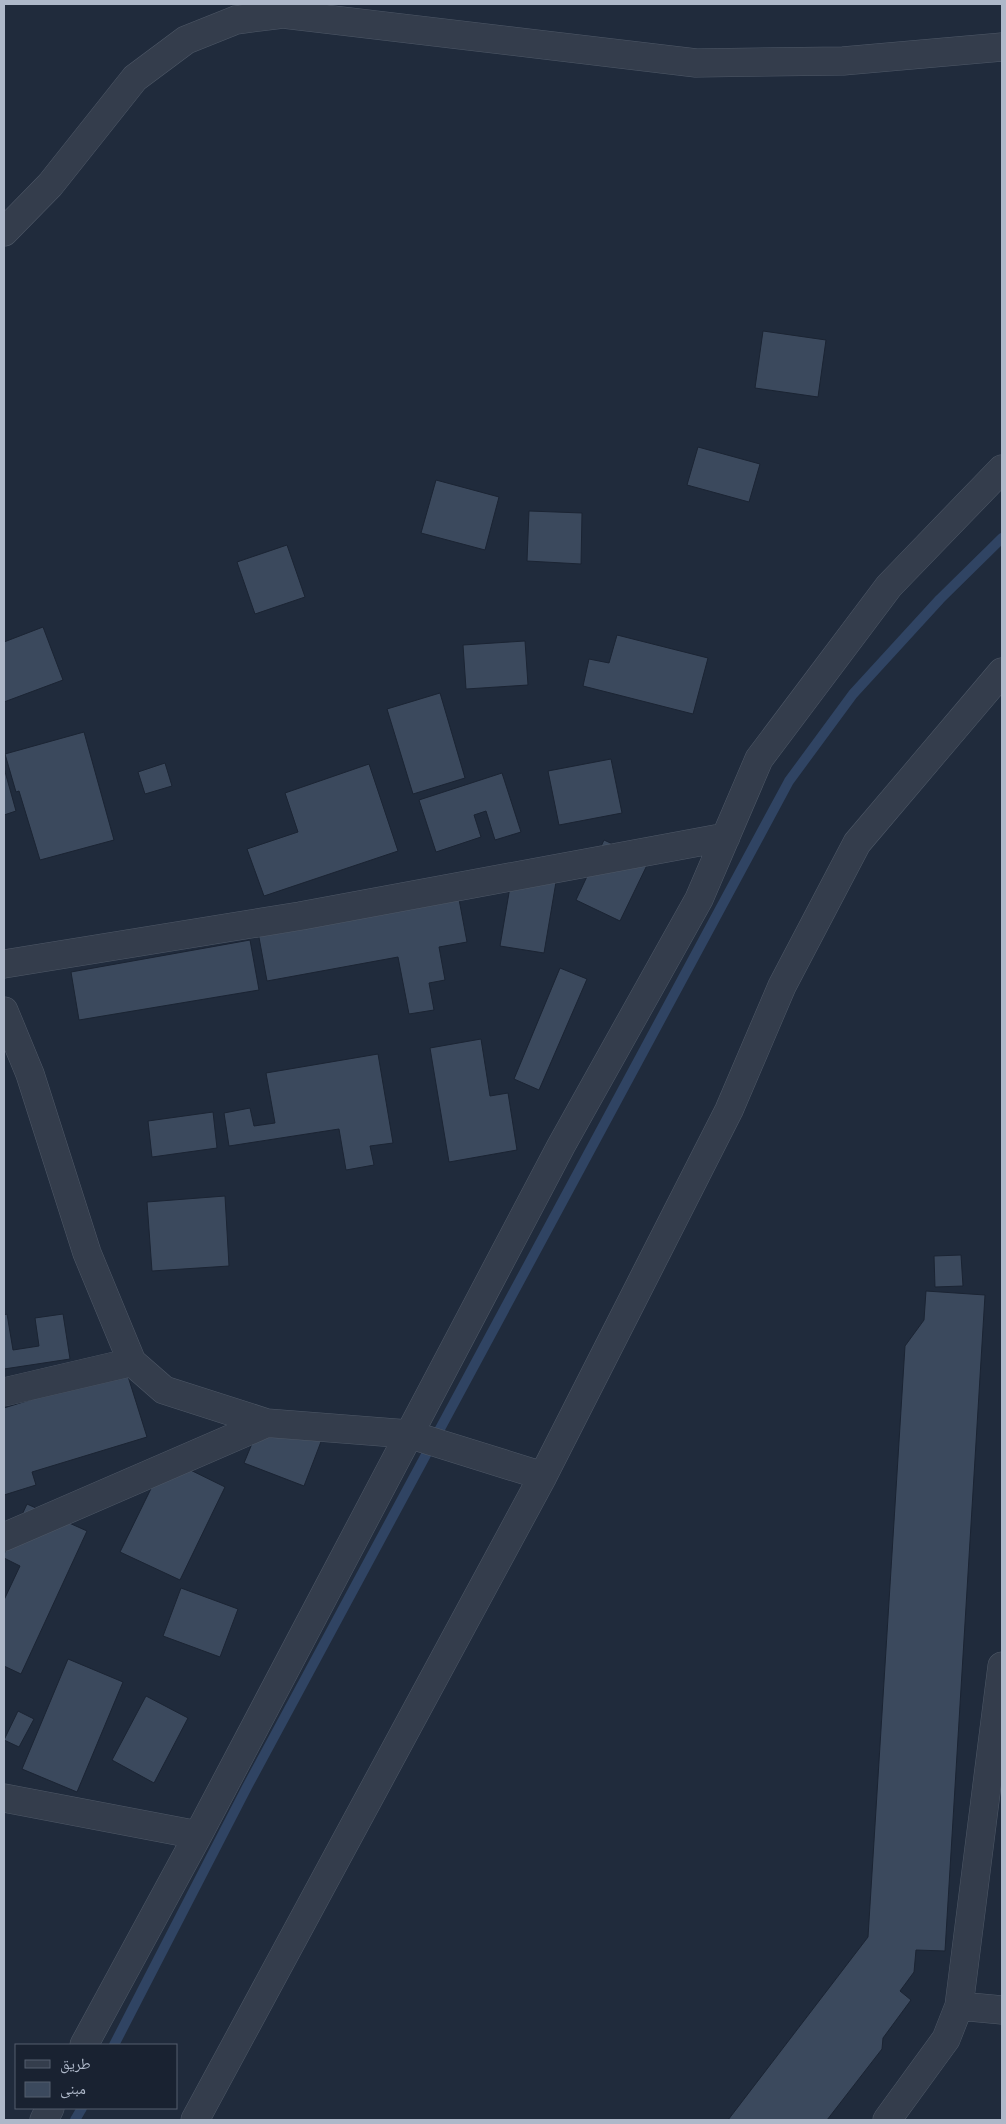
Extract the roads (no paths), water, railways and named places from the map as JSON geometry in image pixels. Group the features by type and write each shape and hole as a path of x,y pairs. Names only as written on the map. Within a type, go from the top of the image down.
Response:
{"street":[{"path":"4,232 50,185 135,78 186,40 236,20 283,14 696,63 842,61 1002,47"},
{"path":"85,2044 198,1835 561,1146 700,899 759,759 889,586 1002,469"},
{"path":"195,2120 543,1476 729,1110 782,986 857,843 1002,672"},
{"path":"4,964 300,916 726,837"},
{"path":"4,1011 30,1074 88,1253 132,1362 164,1390 267,1423 408,1434 543,1476"},
{"path":"4,1392 132,1362"},
{"path":"4,1537 267,1423"},
{"path":"887,2120 946,2039 959,2006 1002,1666"},
{"path":"4,1798 198,1835"},
{"path":"959,2006 1002,2010"}],"waterway":[{"path":"115,2044 247,1787 789,781 853,694 940,599 1002,538"},
{"path":"75,2120 81,2109"}]}
